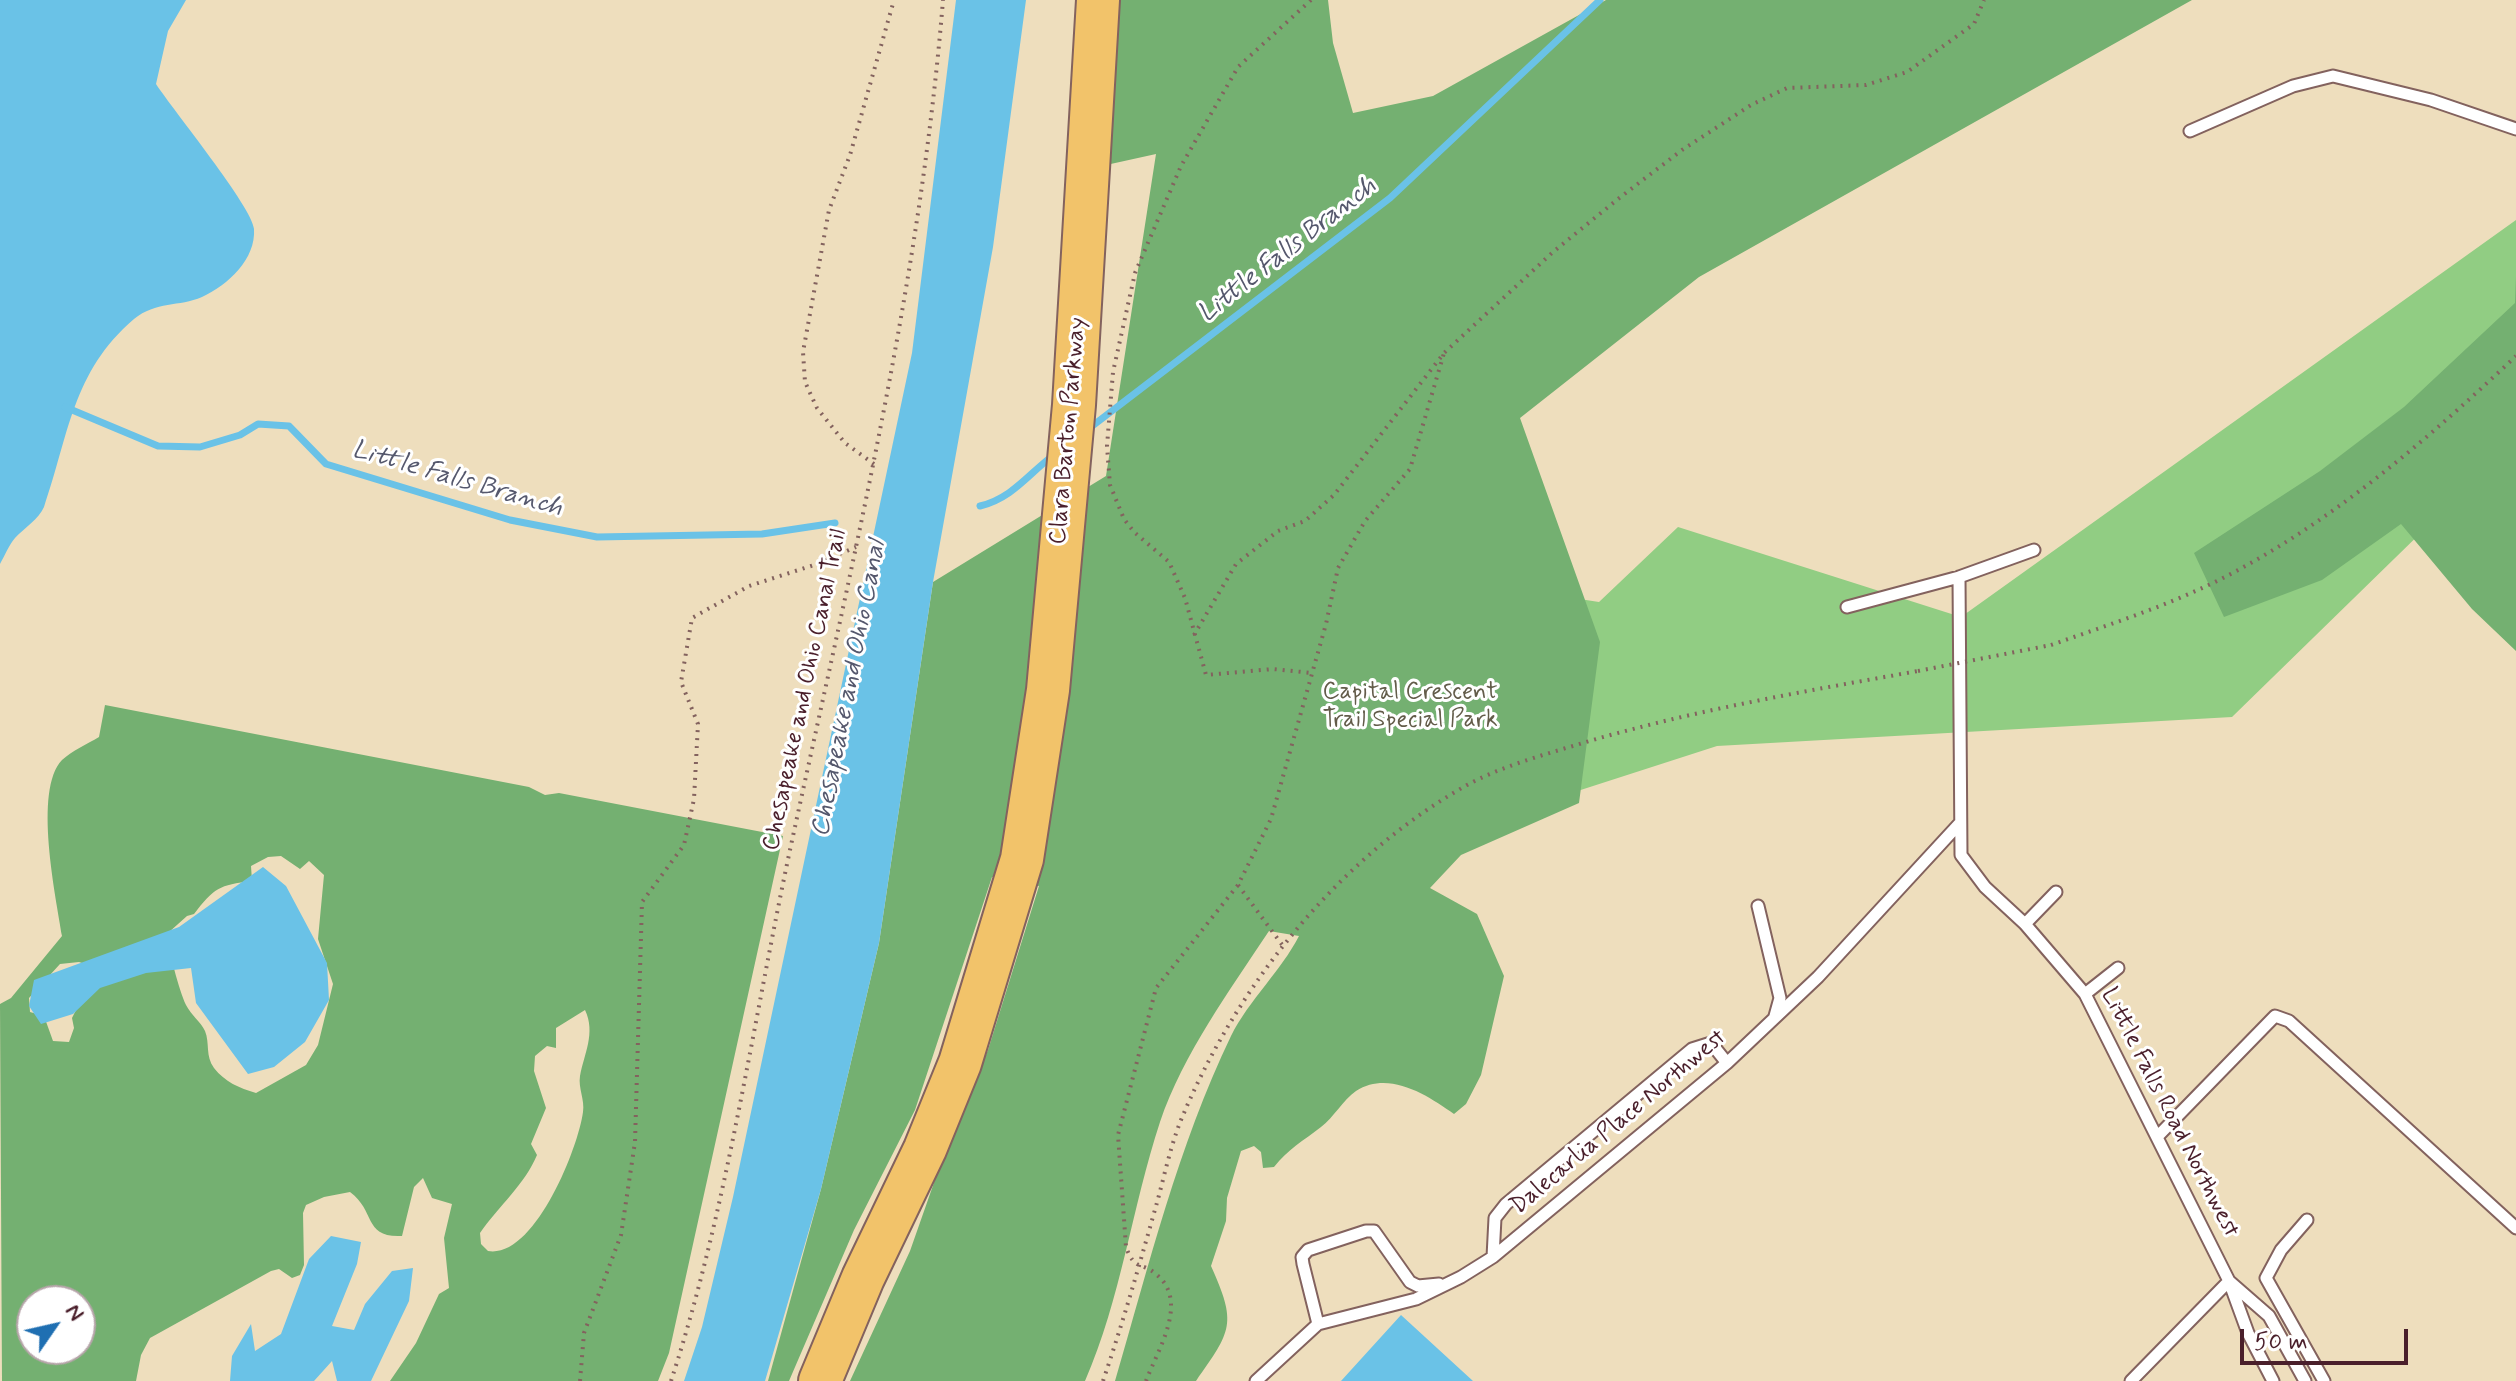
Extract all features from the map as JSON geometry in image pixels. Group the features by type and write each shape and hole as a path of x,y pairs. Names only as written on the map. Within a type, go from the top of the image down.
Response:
{"highway":[{"name":"Clara Barton Parkway","path":"820,1381 863,1278 925,1149 960,1063 1022,859 1046,703 1074,405 1098,0"}],"lane":[{"path":"2190,131 2293,86 2333,76 2431,100 2516,129"},
{"path":"1847,607 1959,577 2034,550"},
{"name":"Little Falls Road Northwest","path":"1959,577 1961,855 1985,887 2025,924 2085,994 2229,1281 2248,1333 2273,1381"},
{"name":"Dalecarlia Place Northwest","path":"1256,1381 1318,1324 1416,1299 1493,1257 1727,1063 1818,977 1960,823"},
{"path":"2025,924 2056,892"},
{"path":"1758,906 1780,998 1775,1017"},
{"path":"2085,994 2118,968"},
{"path":"2157,1137 2275,1016 2289,1021 2516,1228"},
{"path":"1493,1257 1495,1218 1506,1204 1692,1049 1711,1043 1727,1063"},
{"path":"2307,1220 2281,1250 2266,1278 2324,1381"},
{"path":"1318,1324 1302,1257 1308,1250 1366,1231 1374,1231 1410,1282 1418,1286 1452,1281"},
{"path":"2131,1381 2229,1281 2269,1316 2305,1381"}],"path":[{"path":"874,464 845,443 817,408 805,382 803,352 829,210 850,155 894,0"},
{"name":"Chesapeake and Ohio Canal Trail","path":"671,1381 688,1327 719,1194 874,464 921,184 943,0"},
{"path":"1311,0 1238,67 1181,166 1135,273 1113,372 1107,466 1117,505 1134,532 1169,562 1185,598 1206,675 1273,669 1312,673"},
{"path":"1194,635 1236,564 1278,531 1305,521 1334,495 1444,353 1553,252 1705,135 1751,105 1787,88 1866,85 1907,72 1974,24 1984,0"},
{"path":"1146,1381 1174,1305 1168,1285 1153,1271 1139,1268 1131,1260 1126,1247 1118,1135 1156,988 1238,885 1271,819 1338,568 1365,521 1410,469 1444,353"},
{"path":"1103,1381 1180,1123 1207,1064 1239,1009 1283,946 1344,877 1432,807 1499,770 1680,715 2051,645 2188,595 2312,524 2418,444 2516,356"},
{"path":"580,1381 584,1333 621,1235 635,1142 642,902 684,845 694,799 698,724 681,682 692,618 749,586 856,547"},
{"path":"1238,885 1283,946"}],"green space":[{"path":"1098,0 1328,0 1333,43 1353,113 1433,96 1606,0 2192,0 1699,277 1520,418 1600,642 1579,803 1461,855 1430,888 1477,914 1504,976 1481,1075 1466,1104 1454,1114 1432,1099 1407,1088 1394,1084 1369,1085 1351,1095 1326,1123 1290,1150 1274,1167 1263,1168 1261,1152 1254,1146 1241,1151 1227,1198 1226,1221 1211,1266 1225,1301 1227,1326 1217,1350 1196,1381 1115,1381 1166,1206 1212,1078 1238,1023 1299,936 1269,931 1208,1023 1181,1072 1160,1122 1108,1318 1085,1381 850,1381 910,1251 943,1157 988,1050 1039,886 992,877 915,1110 854,1230 789,1381 768,1381 821,1189 879,943 933,582 1106,476 1156,154 1088,169"},
{"name":"Capital Crescent Trail Special Park","path":"2516,220 2516,440 2232,717 1717,746 1466,827 1318,559 1599,602 1678,527 1961,617"},
{"path":"2516,277 2516,651 2472,609 2401,524 2322,580 2224,617 2194,553 2320,471 2404,407 2515,303"},
{"path":"105,705 529,787 545,795 559,793 783,836 669,1353 658,1381 390,1381 416,1343 439,1294 449,1288 444,1238 452,1204 432,1198 423,1178 414,1187 402,1236 381,1233 375,1228 364,1207 350,1192 324,1197 306,1205 303,1213 304,1265 300,1275 292,1278 279,1269 271,1271 150,1338 141,1355 136,1381 2,1381 0,1004 11,998 62,936 49,845 49,795 53,775 62,760 99,737","holes":["281,856 300,869 309,861 324,875 318,939 333,984 318,1045 306,1065 256,1093 228,1081 211,1063 205,1031 188,1009 180,990 168,933 187,916 194,914 218,889 252,881 251,866 268,857","79,962 88,965 94,974 72,1018 74,1028 69,1042 53,1041 44,1016 30,1012 29,998 60,964","585,1010 589,1035 580,1076 583,1108 573,1150 551,1198 522,1238 505,1249 488,1251 481,1244 480,1233 519,1185 537,1155 531,1144 546,1108 534,1071 535,1056 547,1046 556,1048 556,1028"]}],"water":[{"path":"0,0 186,0 168,31 156,84 241,201 254,229 245,261 221,286 202,297 142,313 113,339 97,361 75,406 42,511 13,541 0,564"},
{"name":"Chesapeake and Ohio Canal","path":"956,0 1026,0 993,247 933,582 879,943 821,1189 765,1381 684,1381 702,1327 733,1197 912,353"},
{"path":"263,867 286,886 327,963 329,1000 305,1042 274,1067 248,1074 196,1003 191,968 146,973 100,988 73,1014 41,1024 29,1006 34,980 179,927"},
{"path":"331,1236 361,1242 357,1264 332,1326 354,1330 365,1304 392,1271 413,1268 409,1301 371,1381 337,1381 332,1361 314,1381 230,1381 232,1356 251,1324 255,1351 281,1334 309,1259"},
{"path":"1401,1315 1473,1381 1341,1381"}],"waterway":[{"name":"Little Falls Branch","path":"1087,430 1390,198 1600,0"},
{"name":"Little Falls Branch","path":"65,407 158,446 200,447 240,435 258,424 289,426 326,464 510,520 597,537 762,534 835,523"},
{"name":"Little Falls Branch","path":"980,506 1011,491 1055,454"}]}
